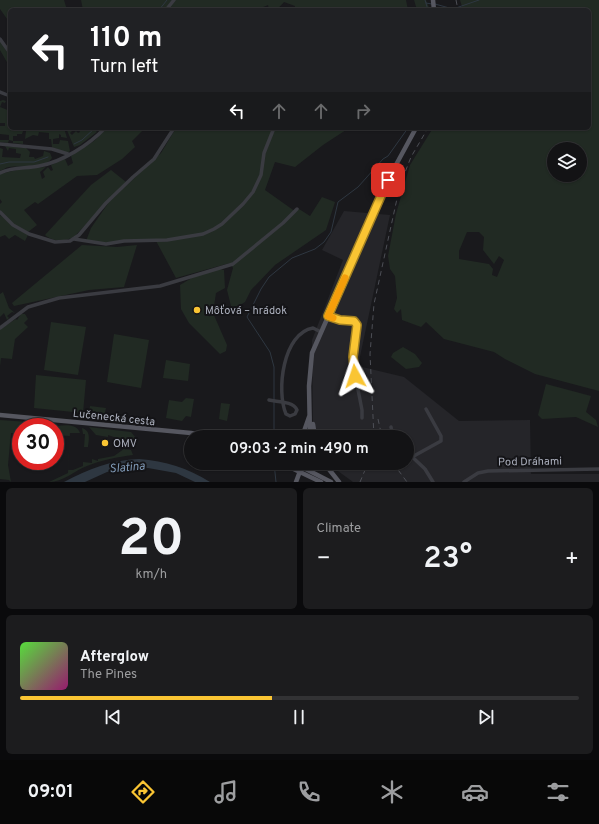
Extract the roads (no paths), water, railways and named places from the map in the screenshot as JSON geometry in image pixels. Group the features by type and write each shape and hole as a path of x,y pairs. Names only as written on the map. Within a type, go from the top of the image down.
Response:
{"main road":[{"path":"310,430 309,386 311,359 321,332 394,167 415,130"},
{"path":"305,430 310,411"},
{"path":"310,411 314,430"},
{"name":"Lučenecká cesta","path":"0,415 184,433"},
{"name":"Lučenecká cesta","path":"179,432 184,433"},
{"path":"296,470 321,482"},
{"path":"297,480 301,470"},
{"path":"308,470 331,482"},
{"path":"330,470 339,482"}],"street":[{"path":"168,8 174,0"},
{"path":"0,39 8,50"},
{"path":"0,173 14,168 46,165 84,146 103,130"},
{"path":"74,239 106,203 154,159 173,130"},
{"path":"0,212 18,228 36,236 60,243 74,239 106,244 132,240 167,240 203,234 222,224 253,192 259,181 264,153 273,130"},
{"path":"0,144 52,149 68,154"},
{"path":"0,328 28,307 59,298 160,286 211,269 233,264 283,223 297,209"},
{"path":"328,316 340,320 354,321 357,325 353,364 362,410 362,418"},
{"path":"269,400 282,403 291,404 296,408 295,414 289,416 285,412 282,403 284,368 290,348 296,338 307,330 313,328 321,332"},
{"path":"414,456 440,441 441,436 426,409"},
{"path":"414,459 425,469 433,482"},
{"name":"Pod Dráhami","path":"464,482 474,475 488,471 599,469"}],"water":[{"name":"Slatina","path":"139,459 158,461 176,466 210,482 195,482 176,473 148,468 119,469 107,472 85,482 64,482 100,466"}],"waterway":[{"path":"161,8 167,0"},
{"path":"425,0 427,8"},
{"path":"456,8 479,0"},
{"path":"426,3 432,4"},
{"path":"435,4 449,8"},
{"path":"74,144 82,140 93,130"},
{"path":"274,430 274,367 270,352 247,317 261,289 269,277 292,258 315,249 324,242 331,232 338,202 358,187 383,159 388,156 407,130"},
{"path":"0,164 9,162 34,162 48,157"},
{"path":"275,470 276,482"}],"railway":[{"path":"456,0 458,8"},
{"path":"374,430 370,354 374,304 400,185 411,157 427,130"},
{"path":"378,419 380,430"},
{"path":"360,482 365,470"},
{"path":"398,470 407,482"}],"place":[{"name":"Môťová – hrádok","path":"197,310"},
{"name":"OMV","path":"105,443"}]}
